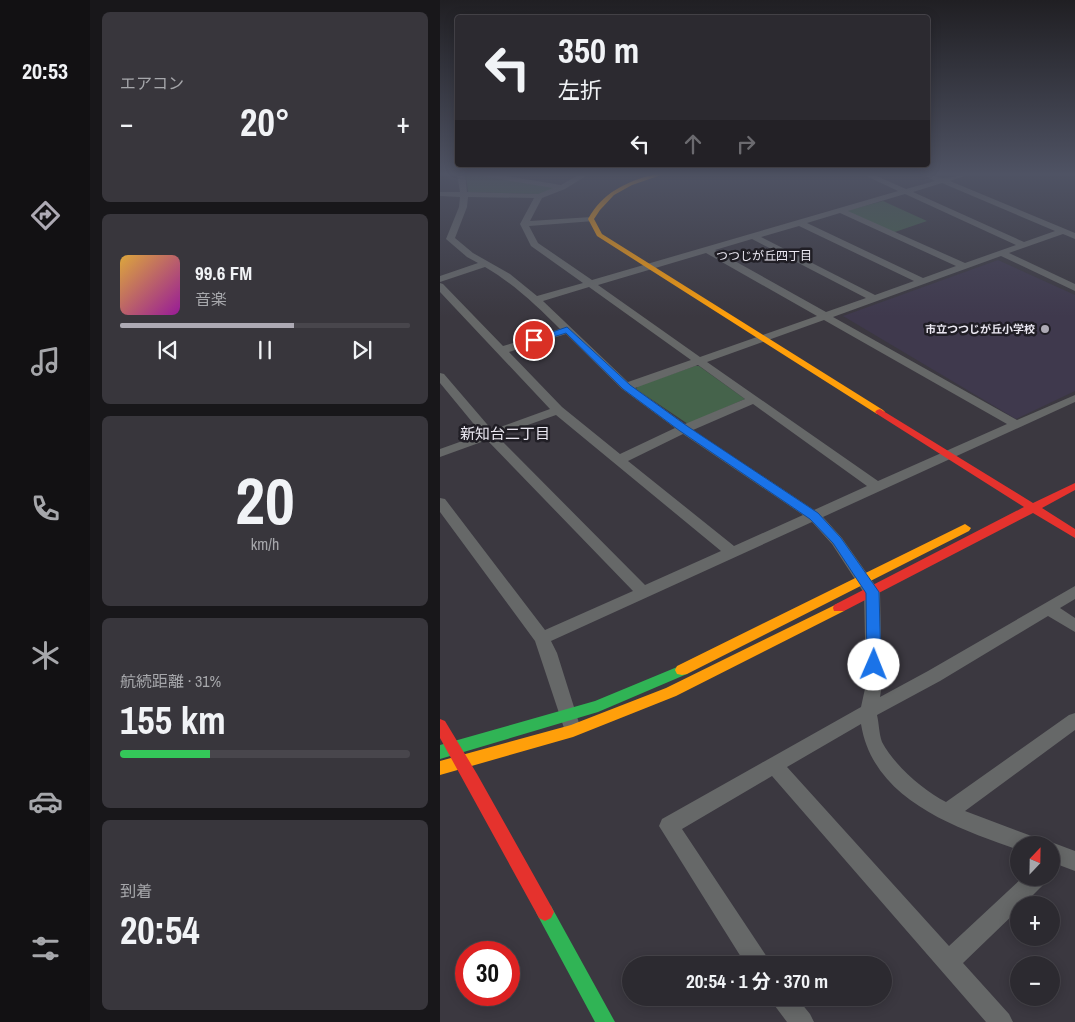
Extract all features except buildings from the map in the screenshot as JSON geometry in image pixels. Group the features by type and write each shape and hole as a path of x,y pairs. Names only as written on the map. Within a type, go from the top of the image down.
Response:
{"street":[{"path":"458,222 450,239 470,255 507,276 626,387 684,429 814,516 837,540 868,586 874,628 874,684 868,713 873,742 882,757 904,783 927,802 968,823 1010,838"},
{"path":"555,222 524,224 534,244 753,400 784,419 877,487"},
{"path":"593,222 600,235 647,266 949,455 1017,502 1034,507 1075,534"},
{"path":"534,300 798,222 922,281"},
{"path":"867,222 964,266"},
{"path":"972,222 1024,245"},
{"path":"1040,222 1075,236"},
{"path":"626,387 1063,231"},
{"path":"753,236 874,298"},
{"path":"706,249 1016,424"},
{"path":"1001,253 1075,288"},
{"path":"440,279 486,264"},
{"path":"440,286 558,410 733,553"},
{"path":"500,351 567,330"},
{"path":"440,376 490,436 644,593"},
{"path":"542,638 1075,398"},
{"path":"619,460 684,429 753,400"},
{"path":"440,453 558,410"},
{"path":"440,752 570,723 598,706 662,680 868,586 1075,486"},
{"path":"1017,502 1037,492"},
{"path":"440,502 542,638 549,652 570,723"},
{"path":"440,768 463,762 570,723 671,692 868,586 977,522"},
{"path":"753,956 670,826 852,720 934,676 1075,592"},
{"path":"1048,608 1075,626"},
{"path":"947,812 1073,724"},
{"path":"440,725 463,762 606,1022"},
{"path":"774,765 1002,1022"},
{"path":"949,961 1028,886"},
{"path":"789,1006 802,1022"}],"shaded area":[{"path":"998,260 1075,295 1075,391 1016,419 843,316"}],"green space":[{"path":"868,222 925,222 892,233"},
{"path":"699,366 745,399 688,424 636,389 638,386"}],"traffic: fast":[{"path":"440,752 598,706 682,670"},
{"path":"545,912 605,1022"}],"traffic: slow":[{"path":"592,222 599,235 880,412"},
{"path":"682,670 965,528"},
{"path":"440,768 573,731 671,692 839,608"}],"traffic: jam":[{"path":"880,412 1075,534"},
{"path":"839,608 1075,486"},
{"path":"440,725 545,912"}],"place":[{"name":"市立つつじが丘小学校","path":"1045,329"}],"district":[{"name":"つつじが丘四丁目","path":"764,256"},
{"name":"新知台二丁目","path":"505,434"}],"route":[{"path":"534,340 567,330 626,387 684,429 814,516 837,540 872,592 874,665"}]}
